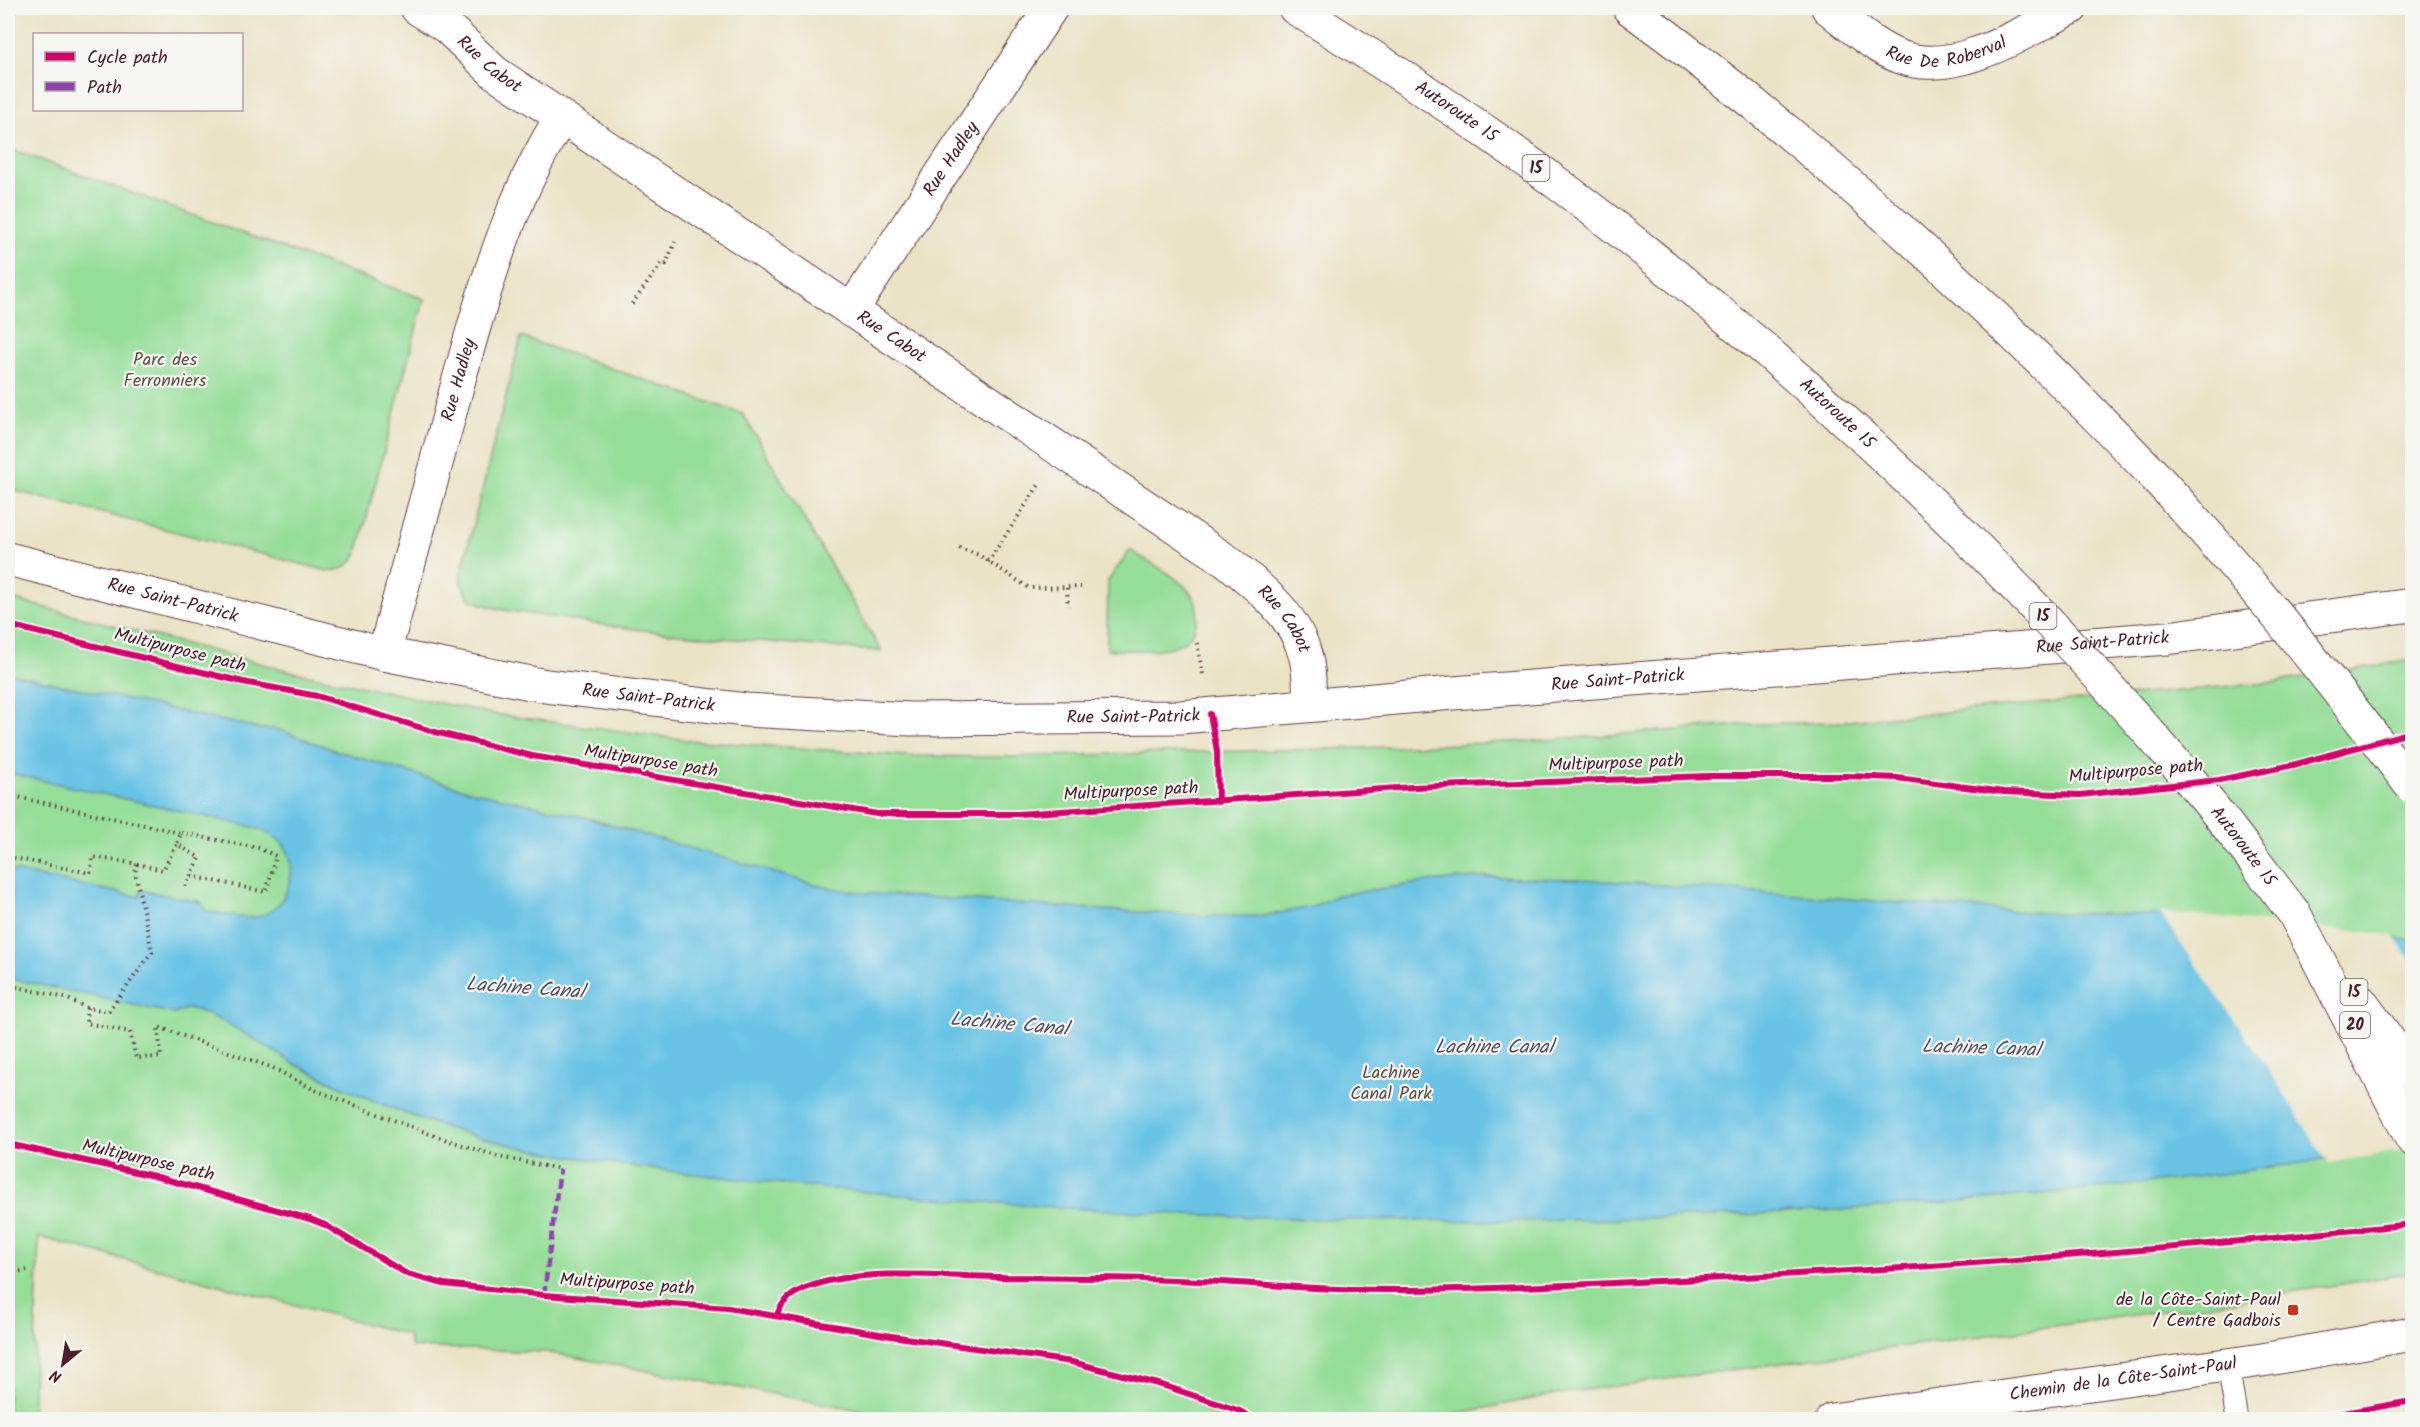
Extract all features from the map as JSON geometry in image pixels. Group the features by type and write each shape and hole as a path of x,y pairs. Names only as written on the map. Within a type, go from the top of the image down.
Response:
{"main road":[{"name":"Rue Cabot","path":"417,8 447,27 494,72 561,118 1208,547 1245,576 1295,629 1307,660 1310,705"},
{"name":"Rue Hadley","path":"852,311 1051,8"},
{"name":"Autoroute 15","path":"1296,8 1458,113 1545,174 1694,291 1808,387 1894,467 2041,614 2206,800 2294,913"},
{"path":"1629,8 1806,147 1896,225 2074,392 2202,527 2344,696 2412,787"},
{"name":"Rue De Roberval","path":"1828,8 1880,48 1921,63 1939,63 1971,56 2072,8"},
{"name":"Rue Hadley","path":"384,654 470,340 493,266 528,174 561,118"},
{"name":"Rue Saint-Patrick","path":"8,559 384,654 578,691 685,704 813,715 910,719 1181,717 2167,638 2412,605"},
{"name":"15","path":"2294,913 2412,1072"},
{"name":"20","path":"2294,913 2412,1139"},
{"name":"Chemin de la Côte-Saint-Paul","path":"1832,1419 2228,1365 2412,1334"}],"lane":[{"path":"2228,1365 2236,1419"}],"path":[{"path":"632,304 662,263 666,264 675,241"},
{"path":"988,562 1041,482"},
{"path":"959,548 988,562 1029,588 1081,588"},
{"path":"1067,588 1068,606"},
{"path":"8,795 258,848 276,856 266,892 191,876"},
{"path":"8,857 90,873 93,857 163,870 181,833"},
{"path":"177,844 200,858 185,888"},
{"path":"8,985 66,998 87,1008 109,1011 152,952 135,872 136,864"},
{"path":"87,1008 86,1023 130,1032 136,1058 161,1057 158,1027 272,1068 315,1090 438,1137 500,1157 560,1169"},
{"path":"8,1273 27,1270"}],"green space":[{"name":"Parc des Ferronniers","path":"8,148 424,299 357,554 348,565 341,569 328,571 8,489"},
{"path":"521,337 743,414 881,651 719,638 599,624 513,612 470,599 461,583 461,573"},
{"path":"1130,550 1174,578 1194,598 1197,618 1193,631 1186,640 1175,646 1147,650 1107,650 1108,581"},
{"name":"Lachine Canal Park","path":"8,598 294,672 493,714 688,740 909,756 1005,757 1361,748 1532,741 1751,724 1837,722 2277,682 2412,660 2412,1273 2207,1305 1556,1394 1430,1419 914,1420 546,1352 411,1347 408,1335 39,1237 32,1419 8,1419"}],"water":[{"name":"Lachine Canal","path":"8,673 261,729 277,729 334,750 468,790 584,817 824,887 865,893 1104,910 1210,916 1264,916 1312,907 1338,895 1426,882 1488,877 1579,879 2041,913 2161,915 2412,940 2412,1146 2196,1177 1979,1200 1761,1214 1542,1220 1323,1219 1104,1210 886,1194 669,1171 549,1153 477,1137 386,1106 297,1065 241,1031 196,1010 186,1009 175,1014 8,978 8,870 140,897 140,890 201,902 206,911 248,918 261,916 279,904 289,883 291,861 281,842 260,829 8,773"}],"pier":[{"path":"2159,912 2393,935 2412,962 2412,1149 2328,1163 2265,1064"}],"marked path":[{"path":"544,1295 560,1169"}],"cycle path":[{"name":"Multipurpose path","path":"8,625 243,682 317,696 435,732 532,756 877,814 1018,814 1413,787 1709,776 1897,778 2004,792 2080,795 2219,780 2293,765 2412,732"},
{"path":"1210,714 1217,751 1218,802"},
{"name":"Multipurpose path","path":"8,1144 154,1176 310,1219 325,1225 407,1274 444,1284 544,1295 728,1308 891,1336 1072,1362 1162,1385 1240,1411 1256,1420"},
{"path":"777,1315 789,1298 807,1287 862,1276 1098,1278 1366,1290 1464,1289 1942,1265 2224,1243 2412,1224"},
{"path":"2304,1420 2412,1401"}],"place":[{"name":"de la Côte-Saint-Paul / Centre Gadbois","path":"2293,1310"}]}
